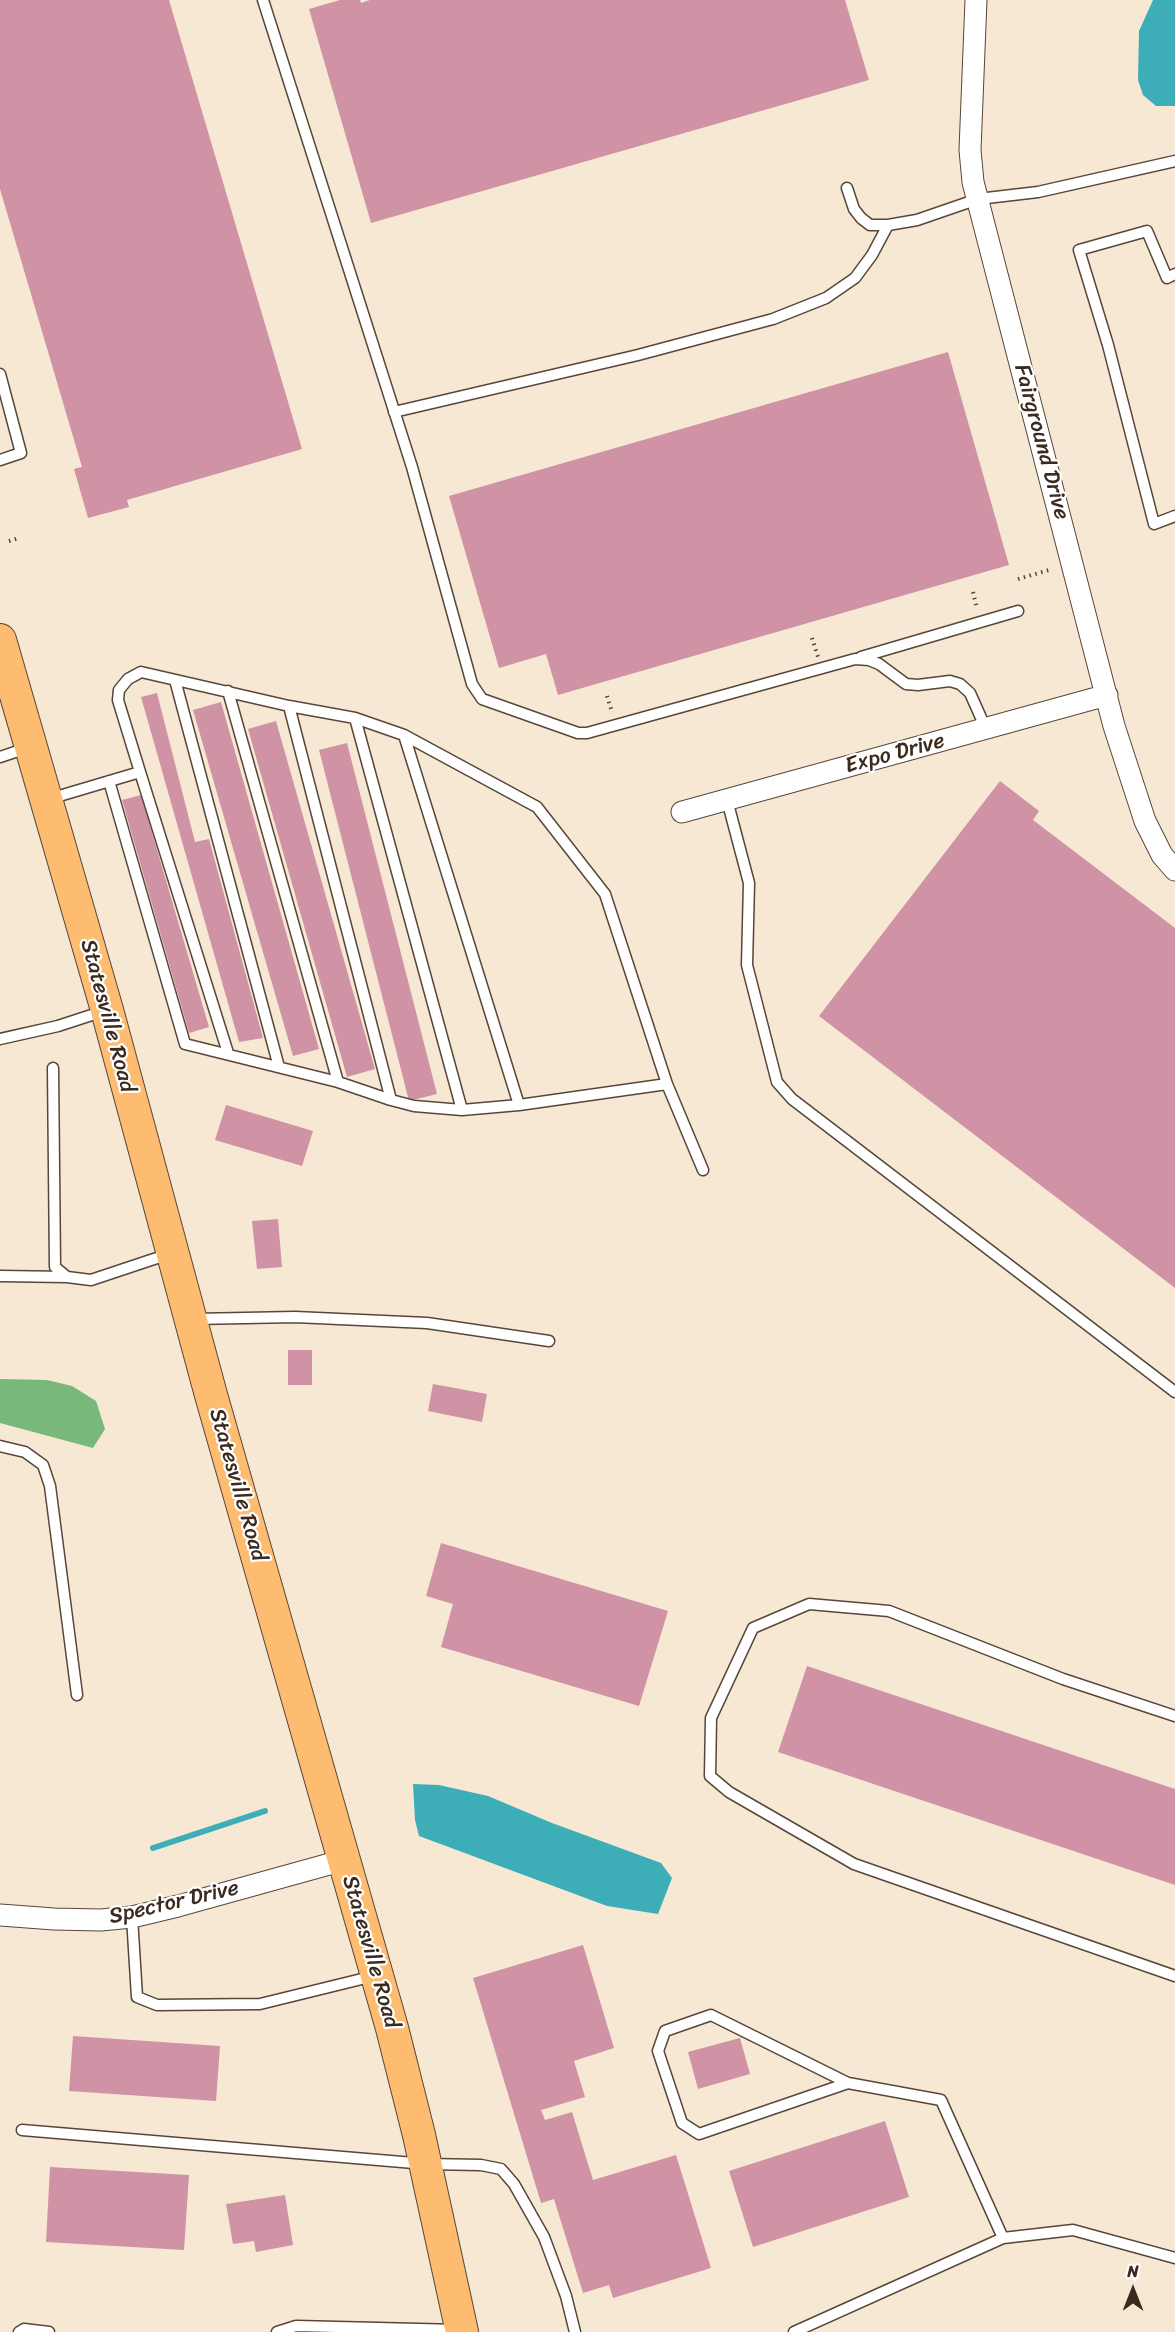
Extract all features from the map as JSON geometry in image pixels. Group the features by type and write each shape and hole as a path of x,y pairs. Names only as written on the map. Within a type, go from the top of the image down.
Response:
{"main road":[{"name":"Statesville Road","path":"0,640 107,1010 190,1320 377,1975 426,2164 461,2331"}],"street":[{"name":"Fairground Drive","path":"976,0 970,150 978,199 1121,747 1145,821 1162,855 1175,870"},
{"name":"Expo Drive","path":"682,812 1107,695"},
{"name":"Spector Drive","path":"0,1915 101,1920 132,1917 344,1860"}],"lane":[{"path":"263,0 412,466 472,684 482,699 578,733 587,733 1018,611"},
{"path":"846,188 854,209 861,218 870,225 888,225 917,220 978,199 1038,192 1175,161"},
{"path":"394,412 627,358 773,319 825,298 855,278 872,255 888,225"},
{"path":"1175,274 1167,278 1147,231 1079,250 1108,345 1154,524 1175,516"},
{"path":"0,374 21,453 0,459"},
{"path":"855,659 869,660 879,664 906,684 918,685 950,681 960,684 970,693 986,729"},
{"path":"228,1053 118,700 118,690 128,679 141,672 289,706 355,718 404,735 537,807 605,894 667,1084 703,1170"},
{"path":"175,680 279,1068"},
{"path":"228,691 338,1082"},
{"path":"289,706 391,1100"},
{"path":"355,718 462,1110"},
{"path":"404,735 519,1105"},
{"path":"0,757 31,747"},
{"path":"46,800 140,772"},
{"path":"109,781 185,1044 338,1082 414,1106 462,1110 519,1105 667,1084"},
{"path":"727,800 749,883 747,965 777,1082 792,1099 1175,1392"},
{"path":"0,1039 58,1026 107,1010"},
{"path":"53,1068 55,1267 68,1277"},
{"path":"0,1276 68,1277 91,1280 172,1253"},
{"path":"190,1320 295,1317 427,1323 549,1341"},
{"path":"0,1446 25,1452 43,1465 50,1486 77,1695"},
{"path":"1175,1716 1063,1679 889,1611 809,1604 753,1628 711,1718 710,1776 729,1792 854,1864 1175,1976"},
{"path":"132,1917 137,1997 157,2005 260,2004 377,1975"},
{"path":"848,2083 699,2134 682,2123 658,2051 665,2031 711,2015 848,2083 941,2100 1003,2238"},
{"path":"22,2130 426,2164 482,2165 501,2169 514,2184 544,2237 566,2296 575,2332"},
{"path":"794,2332 1003,2238 1073,2230 1175,2258"},
{"path":"277,2332 296,2326 461,2331"},
{"path":"19,2332 24,2329 49,2332"}],"path":[{"path":"9,541 19,538"},
{"path":"1018,579 1049,570"}],"green space":[{"path":"0,1379 47,1380 72,1386 96,1401 105,1429 93,1448 0,1423"}],"water":[{"path":"1153,0 1175,0 1175,106 1156,106 1143,95 1138,80 1139,31"},
{"path":"413,1784 439,1785 488,1796 552,1823 661,1863 672,1878 658,1914 607,1906 419,1836 415,1820"}],"building":[{"path":"0,0 169,0 302,449 127,500 129,507 88,518 74,469 82,467 0,189"},
{"path":"340,0 360,0 361,3 370,0 845,0 869,80 371,223 309,9"},
{"path":"948,352 1009,565 558,695 546,654 499,668 449,496"},
{"path":"157,693 195,842 209,839 263,1038 239,1042 141,697"},
{"path":"221,702 319,1049 293,1056 193,710"},
{"path":"276,721 375,1069 347,1077 248,729"},
{"path":"347,743 437,1094 409,1101 319,750"},
{"path":"1000,781 1039,811 1033,820 1175,928 1175,1288 819,1016"},
{"path":"141,795 209,1027 189,1033 122,800"},
{"path":"226,1105 313,1131 302,1166 215,1140"},
{"path":"278,1219 282,1267 257,1269 252,1221"},
{"path":"288,1350 312,1350 312,1385 288,1385"},
{"path":"433,1384 487,1394 482,1422 428,1411"},
{"path":"441,1543 668,1611 639,1706 441,1647 453,1604 426,1596"},
{"path":"807,1666 1175,1789 1175,1885 778,1752"},
{"path":"583,1945 614,2048 574,2061 585,2097 541,2110 545,2120 572,2112 593,2180 676,2155 711,2268 613,2298 609,2285 583,2293 554,2199 541,2203 473,1978"},
{"path":"73,2036 220,2046 216,2101 69,2091"},
{"path":"740,2038 750,2074 698,2089 688,2052"},
{"path":"885,2121 909,2197 753,2247 729,2171"},
{"path":"50,2167 189,2175 184,2250 46,2242"},
{"path":"285,2195 293,2245 256,2252 254,2241 233,2244 226,2204"}],"waterway":[{"path":"153,1848 265,1811"}]}
